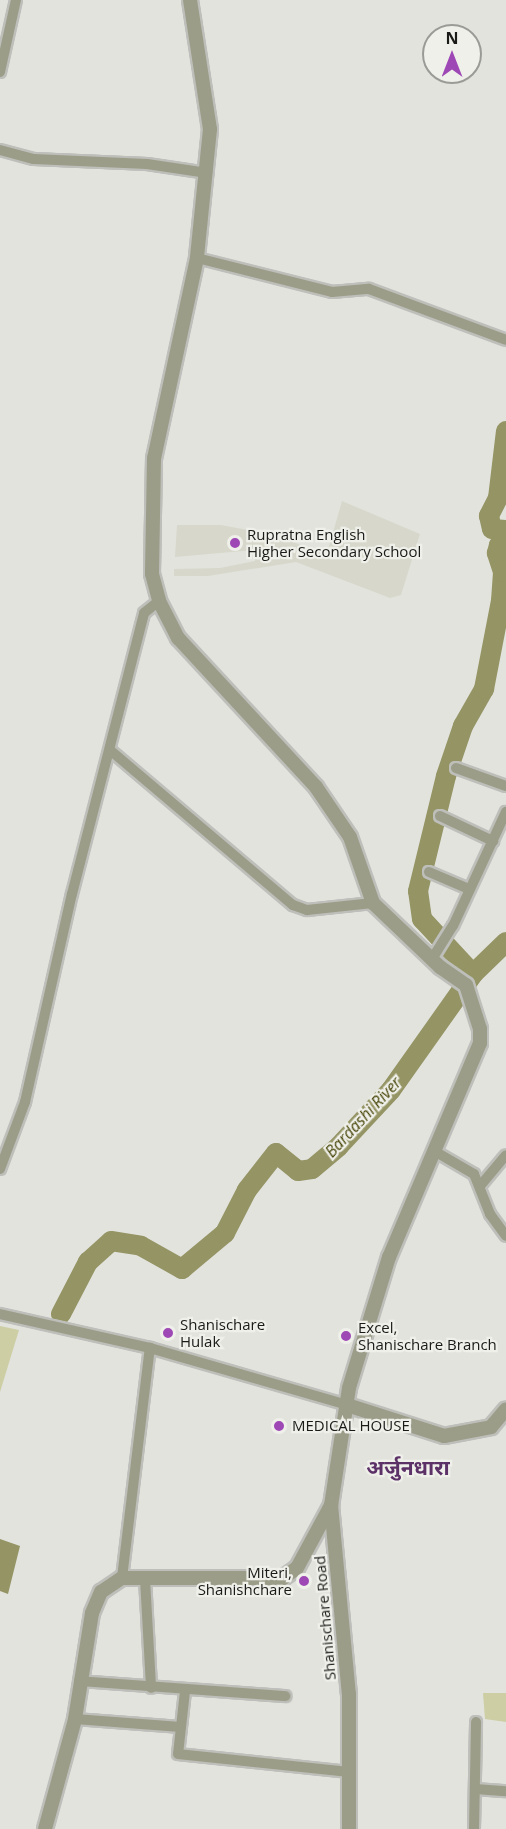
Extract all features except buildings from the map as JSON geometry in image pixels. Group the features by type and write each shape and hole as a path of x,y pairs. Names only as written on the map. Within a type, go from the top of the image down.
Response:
{"street":[{"path":"0,72 16,0"},
{"path":"110,750 293,904 316,910 373,903 350,837 316,787 178,638 159,601 152,574 154,458 197,258 210,129 190,0"},
{"path":"0,150 34,159 147,164 207,173"},
{"path":"197,258 332,292 369,289 506,340"},
{"path":"0,1169 25,1101 72,894 144,613 159,601"},
{"path":"456,768 506,786"},
{"path":"432,959 494,841 506,813"},
{"path":"440,816 494,841"},
{"path":"429,872 469,889"},
{"name":"Shanischare Road","path":"349,1829 349,1694 331,1505 347,1405 354,1365 389,1257 436,1152 480,1043 480,1029 466,985 432,959 373,903"},
{"path":"436,1152 474,1173 490,1214 506,1236"},
{"path":"480,1186 506,1155"},
{"path":"0,1314 150,1348 347,1405 444,1436 491,1428 506,1409"},
{"path":"122,1578 150,1348"},
{"path":"45,1829 75,1719 79,1681 92,1613 101,1592 122,1578 283,1578 297,1568 331,1505"},
{"path":"145,1579 152,1688"},
{"path":"79,1681 185,1691 285,1696"},
{"path":"185,1691 178,1754 349,1772"},
{"path":"75,1719 181,1726"},
{"path":"474,1829 476,1722"},
{"path":"475,1789 506,1791"}],"shaded area":[{"name":"Rupratna English Higher Secondary School","path":"342,501 420,534 401,595 390,598 296,562 208,576 174,576 174,569 220,568 255,561 254,550 175,557 177,525 221,525 275,535 316,551 328,550"},
{"path":"0,1326 19,1330 0,1392"},
{"path":"0,1539 20,1546 8,1594 0,1591"},
{"path":"483,1693 506,1693 506,1722 485,1719"}],"waterway":[{"path":"506,431 498,498 489,516 492,529 506,530"},
{"path":"473,974 422,919 418,891 446,776 463,726 484,689 501,601 503,572 497,553 499,545 506,544"},
{"name":"Bardashi River","path":"61,1314 88,1262 111,1241 141,1246 182,1269 225,1233 247,1190 276,1153 298,1171 312,1169 339,1146 391,1090 473,974 506,942"}],"place":[{"name":"Rupratna English Higher Secondary School","path":"235,543"},
{"name":"Shanischare Hulak","path":"168,1333"},
{"name":"Excel, Shanischare Branch","path":"346,1336"},
{"name":"MEDICAL HOUSE","path":"279,1426"},
{"name":"Miteri, Shanishchare","path":"304,1581"}],"district":[{"name":"अर्जुनधारा","path":"408,1467"}]}
